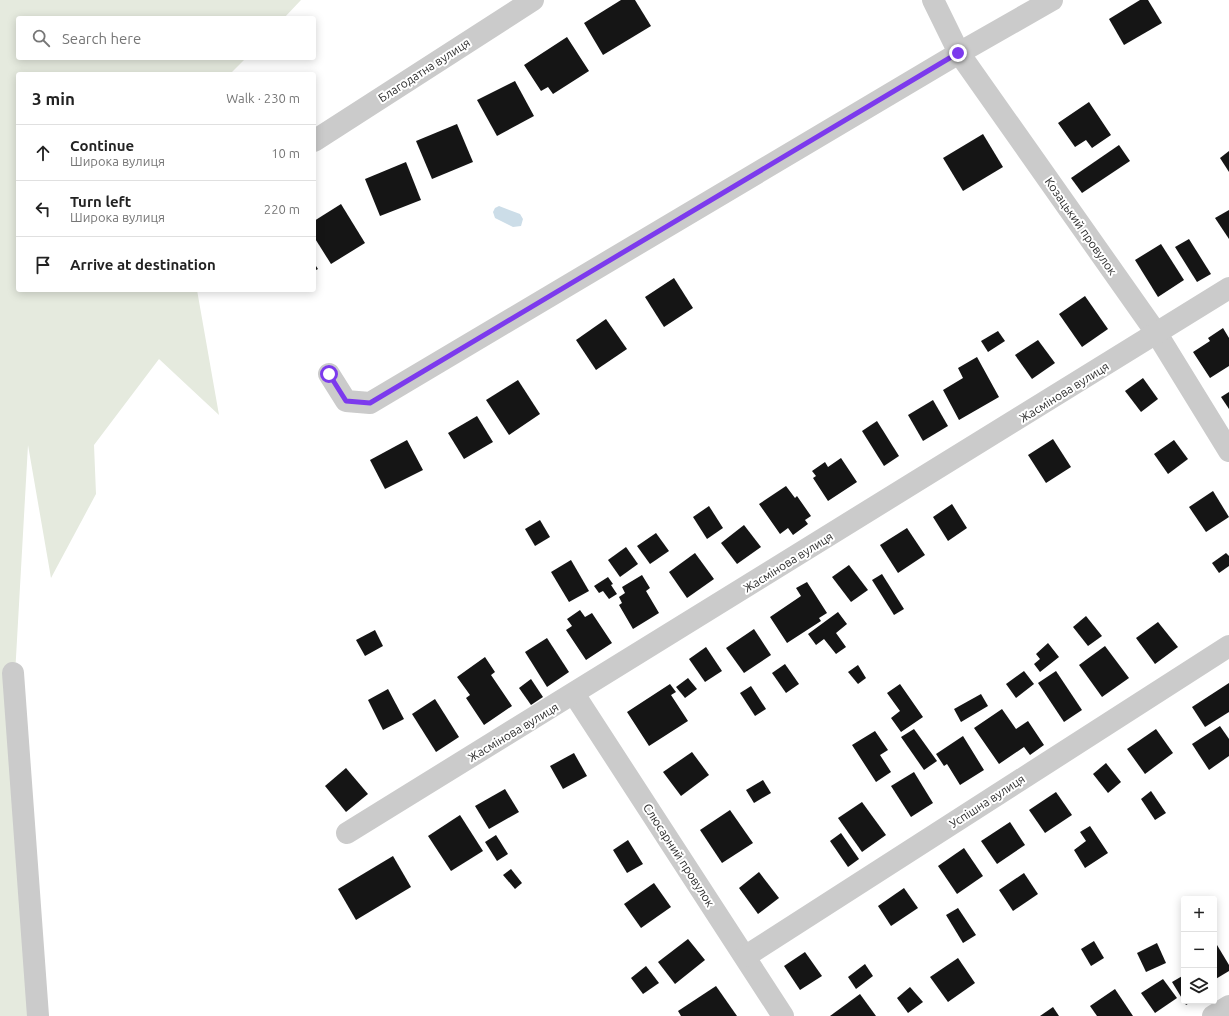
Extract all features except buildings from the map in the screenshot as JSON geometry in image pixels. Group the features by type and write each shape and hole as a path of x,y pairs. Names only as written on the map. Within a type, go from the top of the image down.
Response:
{"street":[{"name":"Благодатна вулиця","path":"316,140 533,0"},
{"name":"Козацький провулок","path":"933,0 958,53 1157,334 1229,451"},
{"path":"329,374 346,401 370,403 958,53 1052,0"},
{"name":"Жасмінова вулиця","path":"347,833 1157,334 1229,288"},
{"name":"Успішна вулиця","path":"746,956 1229,646"},
{"path":"13,673 38,1016"},
{"name":"Слюсарний провулок","path":"574,694 746,956 783,1016"},
{"path":"1214,1016 1229,1006"}],"shaded area":[{"path":"0,0 301,0 286,16 16,16 16,60 244,60 232,72 16,72 16,292 197,292 219,415 159,359 94,445 96,494 51,578 28,445 15,675 37,964 49,1016 0,1016"}],"water":[{"path":"499,206 520,214 523,219 521,226 513,227 495,218 493,212 495,208"}],"route":[{"path":"329,374 346,401 370,403 958,53"}]}
